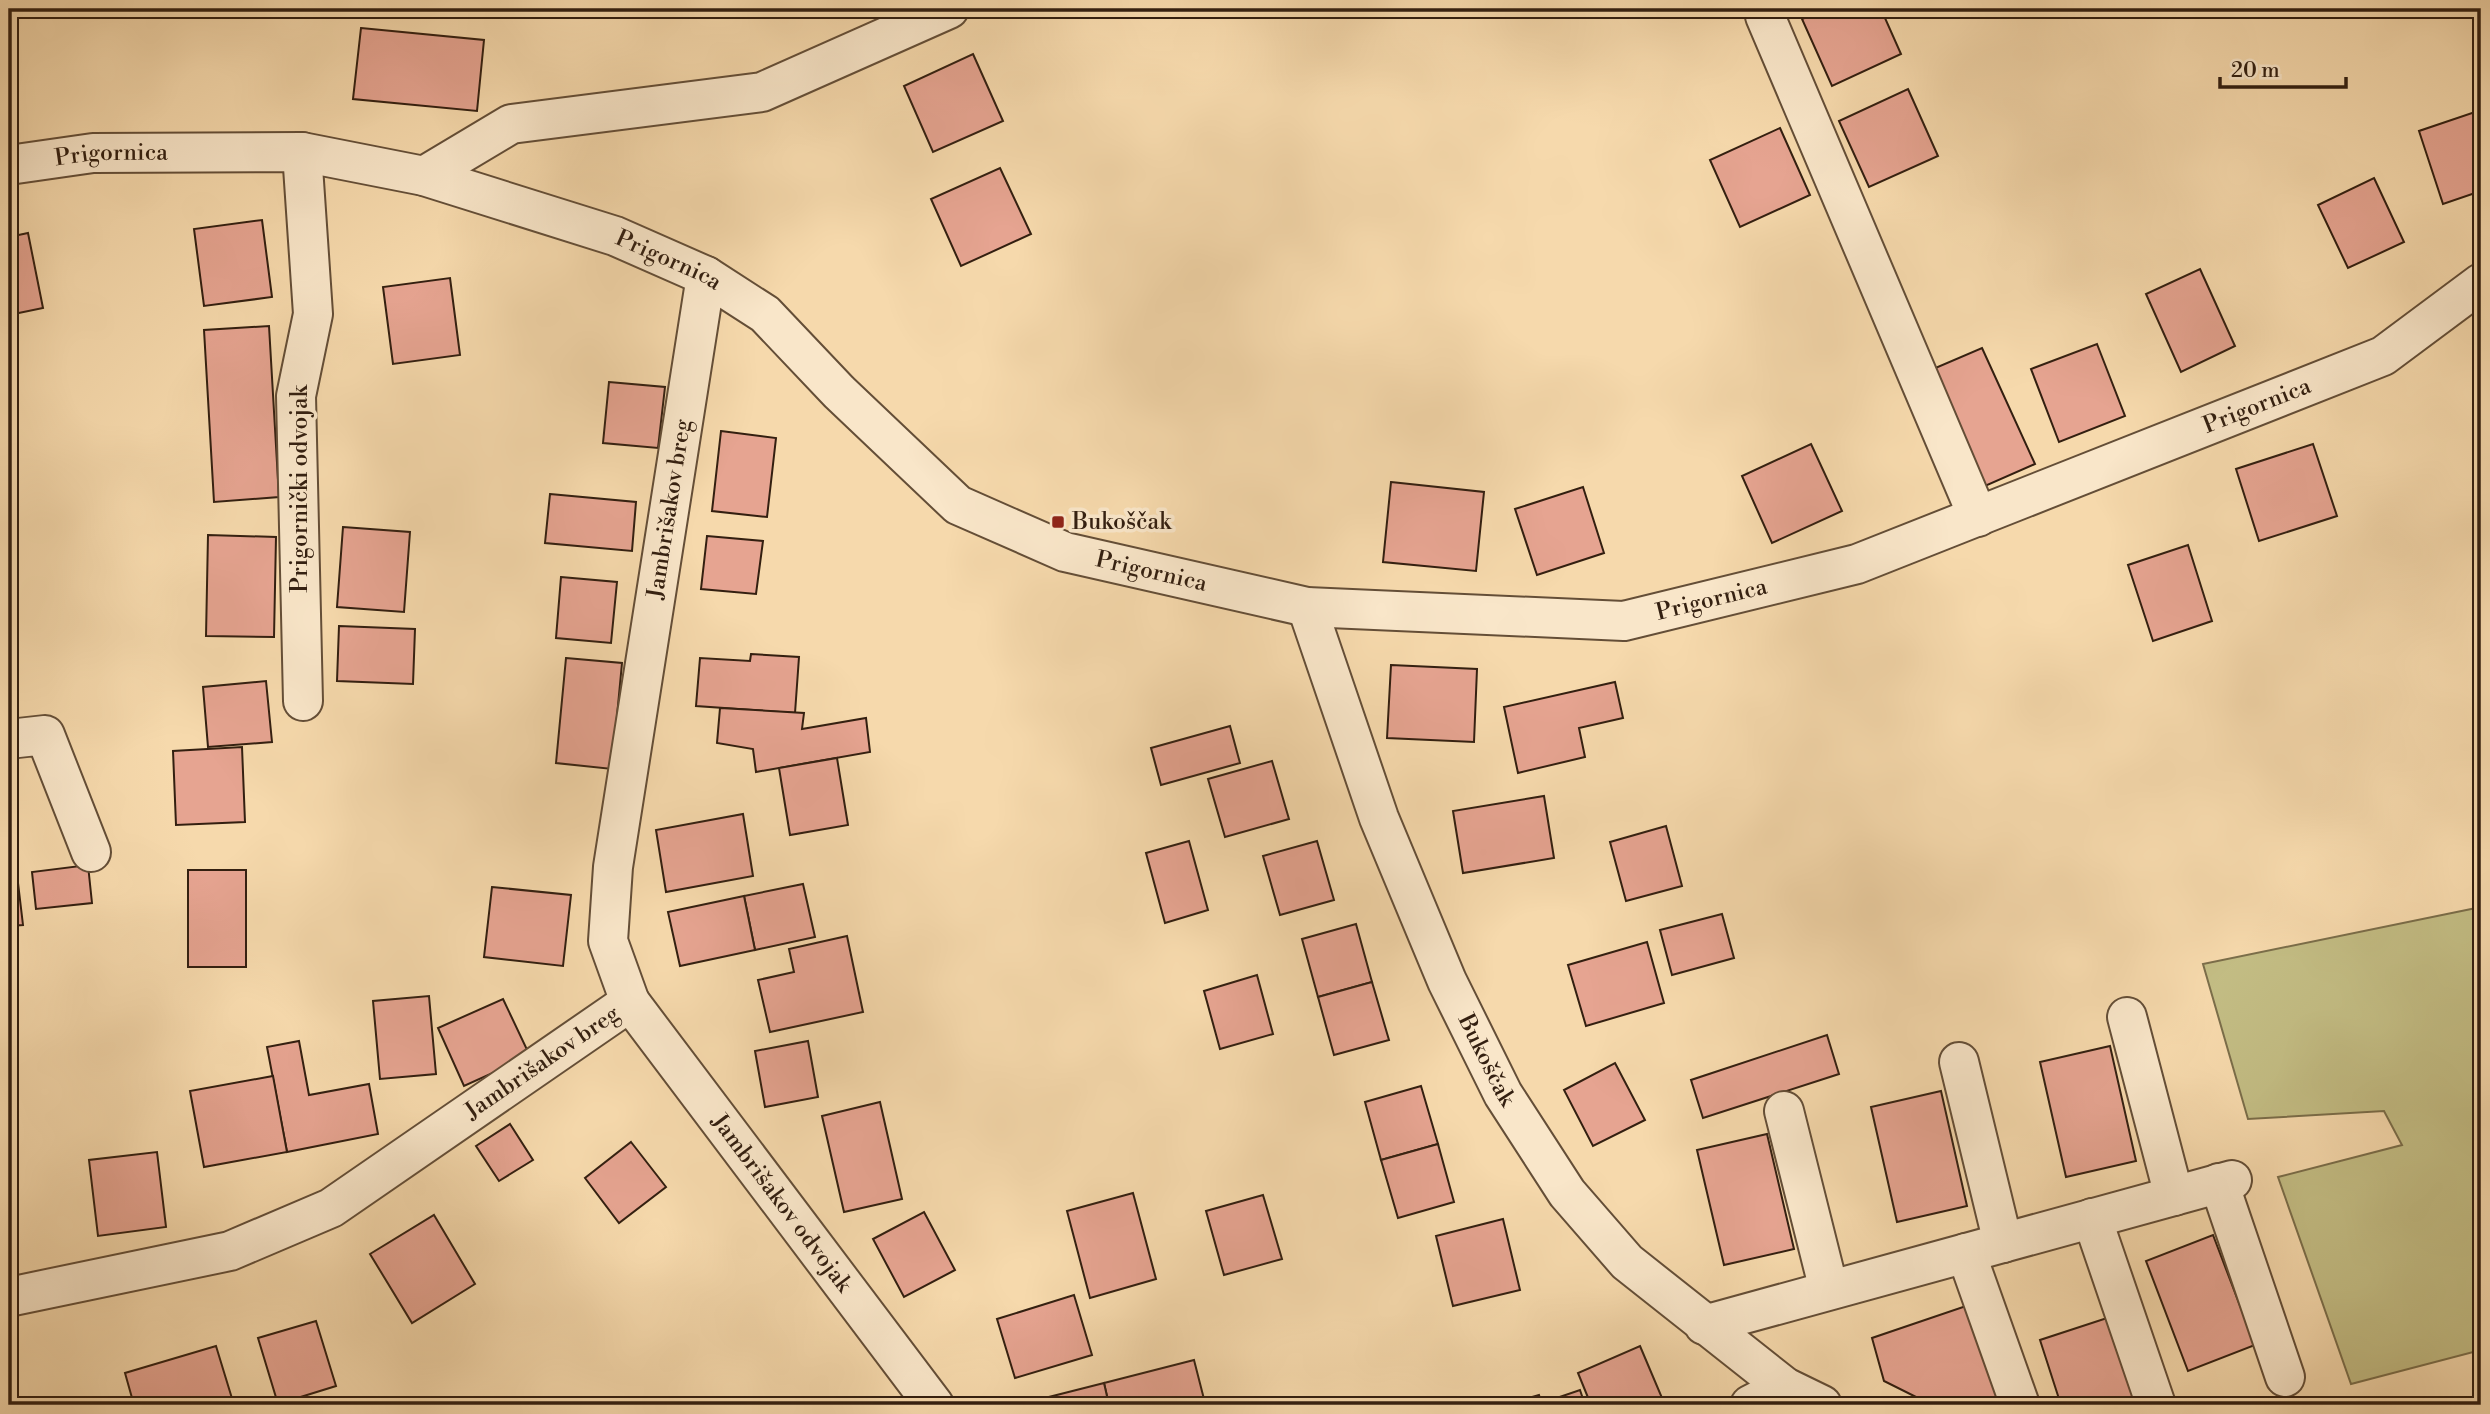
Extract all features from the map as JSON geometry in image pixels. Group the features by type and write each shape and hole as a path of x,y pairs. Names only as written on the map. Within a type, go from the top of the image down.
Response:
{"street":[{"path":"424,176 512,124 762,92 949,9"},
{"path":"1765,16 1978,517"},
{"name":"Prigornica","path":"9,165 93,153 302,152 424,176 615,236 706,276 765,314 839,393 958,505 1065,552 1307,607 1624,621 1857,564 2383,356 2481,284"},
{"name":"Prigornički odvojak","path":"302,152 313,314 296,396 303,701"},
{"name":"Jambrišakov breg","path":"9,1297 230,1251 331,1208 630,1002 608,941 613,867 706,276"},
{"name":"Bukoščak","path":"1307,607 1378,818 1447,981 1503,1094 1567,1193 1627,1262 1786,1387 1822,1405"},
{"path":"9,740 45,735 91,852"},
{"name":"Jambrišakov odvojak","path":"630,1002 934,1405"},
{"path":"2127,1017 2174,1196"},
{"path":"1959,1062 2003,1243"},
{"path":"1784,1111 1829,1290"},
{"path":"1704,1325 2226,1182 2284,1377"},
{"path":"2092,1218 2156,1405"},
{"path":"1966,1253 2020,1405"},
{"path":"1750,1405 1786,1387"}],"shaded area":[{"path":"2481,907 2481,1350 2351,1384 2278,1177 2402,1145 2384,1111 2248,1119 2203,964"}],"building":[{"path":"1825,9 1881,9 1901,54 1832,86 1802,19"},
{"path":"361,28 484,40 477,111 353,99"},
{"path":"973,54 1003,121 933,152 904,86"},
{"path":"1908,89 1938,156 1869,187 1839,121"},
{"path":"2475,112 2481,130 2481,191 2443,204 2419,131"},
{"path":"1780,128 1810,195 1740,227 1710,160"},
{"path":"1000,168 1031,234 961,266 931,199"},
{"path":"2374,178 2404,242 2348,268 2318,205"},
{"path":"262,220 272,297 204,306 194,229"},
{"path":"28,233 43,308 9,315 9,237"},
{"path":"2200,269 2235,346 2181,372 2146,294"},
{"path":"450,278 460,355 393,364 383,287"},
{"path":"269,326 279,497 214,502 204,330"},
{"path":"2097,344 2125,416 2059,442 2031,369"},
{"path":"1982,348 2035,464 1985,486 1933,369"},
{"path":"609,382 665,387 658,448 603,443"},
{"path":"721,431 776,438 767,517 712,511"},
{"path":"1811,444 1842,511 1772,543 1742,476"},
{"path":"2313,444 2337,516 2259,541 2236,469"},
{"path":"1391,482 1484,492 1476,571 1383,562"},
{"path":"1583,487 1604,553 1537,575 1515,509"},
{"path":"550,494 636,502 632,551 545,543"},
{"path":"343,527 410,532 404,612 337,607"},
{"path":"208,535 276,537 274,637 206,636"},
{"path":"707,536 763,541 756,594 701,589"},
{"path":"2188,545 2212,621 2153,641 2128,565"},
{"path":"561,577 617,582 611,643 556,638"},
{"path":"339,626 415,629 413,684 337,681"},
{"path":"751,654 799,657 795,713 696,706 700,658 750,661"},
{"path":"566,658 622,663 612,769 556,763"},
{"path":"1391,665 1477,669 1474,742 1387,738"},
{"path":"266,681 272,742 208,747 203,687"},
{"path":"1615,682 1623,718 1579,728 1585,757 1518,773 1504,707"},
{"path":"720,708 804,713 802,729 866,718 870,752 756,772 753,749 717,743"},
{"path":"1230,726 1240,763 1161,785 1151,748"},
{"path":"242,747 245,822 176,825 173,751"},
{"path":"837,758 848,825 790,835 779,768"},
{"path":"1272,761 1289,819 1225,837 1208,779"},
{"path":"1544,796 1554,858 1463,873 1453,811"},
{"path":"743,814 753,876 666,892 656,830"},
{"path":"1666,826 1682,886 1626,901 1610,842"},
{"path":"1189,841 1208,910 1165,923 1146,853"},
{"path":"1317,841 1334,900 1280,915 1263,856"},
{"path":"88,865 92,903 36,909 32,872"},
{"path":"16,866 23,925 9,926 9,867"},
{"path":"188,870 246,870 246,967 188,967"},
{"path":"803,884 815,937 755,950 744,896"},
{"path":"492,887 571,895 563,966 484,957"},
{"path":"744,896 755,950 680,966 668,912"},
{"path":"1722,914 1734,958 1672,975 1660,930"},
{"path":"1356,924 1372,982 1318,997 1302,939"},
{"path":"847,936 863,1012 770,1032 758,980 794,972 789,949"},
{"path":"1647,942 1664,1003 1586,1026 1568,965"},
{"path":"1257,975 1273,1034 1220,1049 1204,991"},
{"path":"1372,982 1389,1040 1334,1055 1318,997"},
{"path":"429,996 436,1074 380,1079 373,1001"},
{"path":"503,999 530,1056 464,1086 438,1028"},
{"path":"1827,1035 1839,1074 1703,1118 1691,1080"},
{"path":"299,1041 309,1095 369,1084 378,1134 287,1152 267,1047"},
{"path":"808,1041 818,1097 765,1107 755,1051"},
{"path":"2110,1046 2136,1161 2066,1177 2040,1062"},
{"path":"1615,1063 1645,1120 1593,1146 1564,1090"},
{"path":"273,1076 287,1152 204,1167 190,1091"},
{"path":"1421,1086 1438,1144 1381,1160 1365,1102"},
{"path":"1941,1091 1967,1206 1897,1222 1871,1107"},
{"path":"880,1102 902,1199 844,1212 822,1116"},
{"path":"510,1124 533,1160 499,1181 476,1146"},
{"path":"1767,1134 1794,1249 1724,1265 1697,1150"},
{"path":"631,1142 666,1187 619,1223 585,1178"},
{"path":"1438,1144 1454,1202 1398,1218 1381,1160"},
{"path":"157,1152 166,1227 98,1236 89,1160"},
{"path":"1133,1193 1156,1279 1090,1298 1067,1211"},
{"path":"1263,1195 1282,1259 1224,1275 1206,1211"},
{"path":"924,1212 955,1270 904,1297 873,1239"},
{"path":"434,1215 475,1284 412,1323 370,1254"},
{"path":"1503,1219 1520,1290 1453,1306 1436,1236"},
{"path":"2213,1235 2255,1345 2188,1371 2146,1261"},
{"path":"1074,1295 1092,1355 1015,1378 997,1319"},
{"path":"1966,1306 2000,1405 1932,1405 1884,1381 1872,1338"},
{"path":"2107,1318 2136,1405 2061,1405 2040,1340"},
{"path":"316,1321 336,1386 278,1404 258,1338"},
{"path":"216,1346 234,1405 134,1405 125,1373"},
{"path":"1640,1346 1665,1405 1591,1405 1578,1373"},
{"path":"1194,1360 1205,1403 1109,1405 1104,1383"},
{"path":"1104,1383 1109,1405 1039,1405 1037,1400"},
{"path":"1580,1390 1585,1405 1549,1405 1548,1401"},
{"path":"1539,1395 1542,1405 1505,1405"}],"place":[{"name":"Bukoščak","path":"1058,522"}]}
